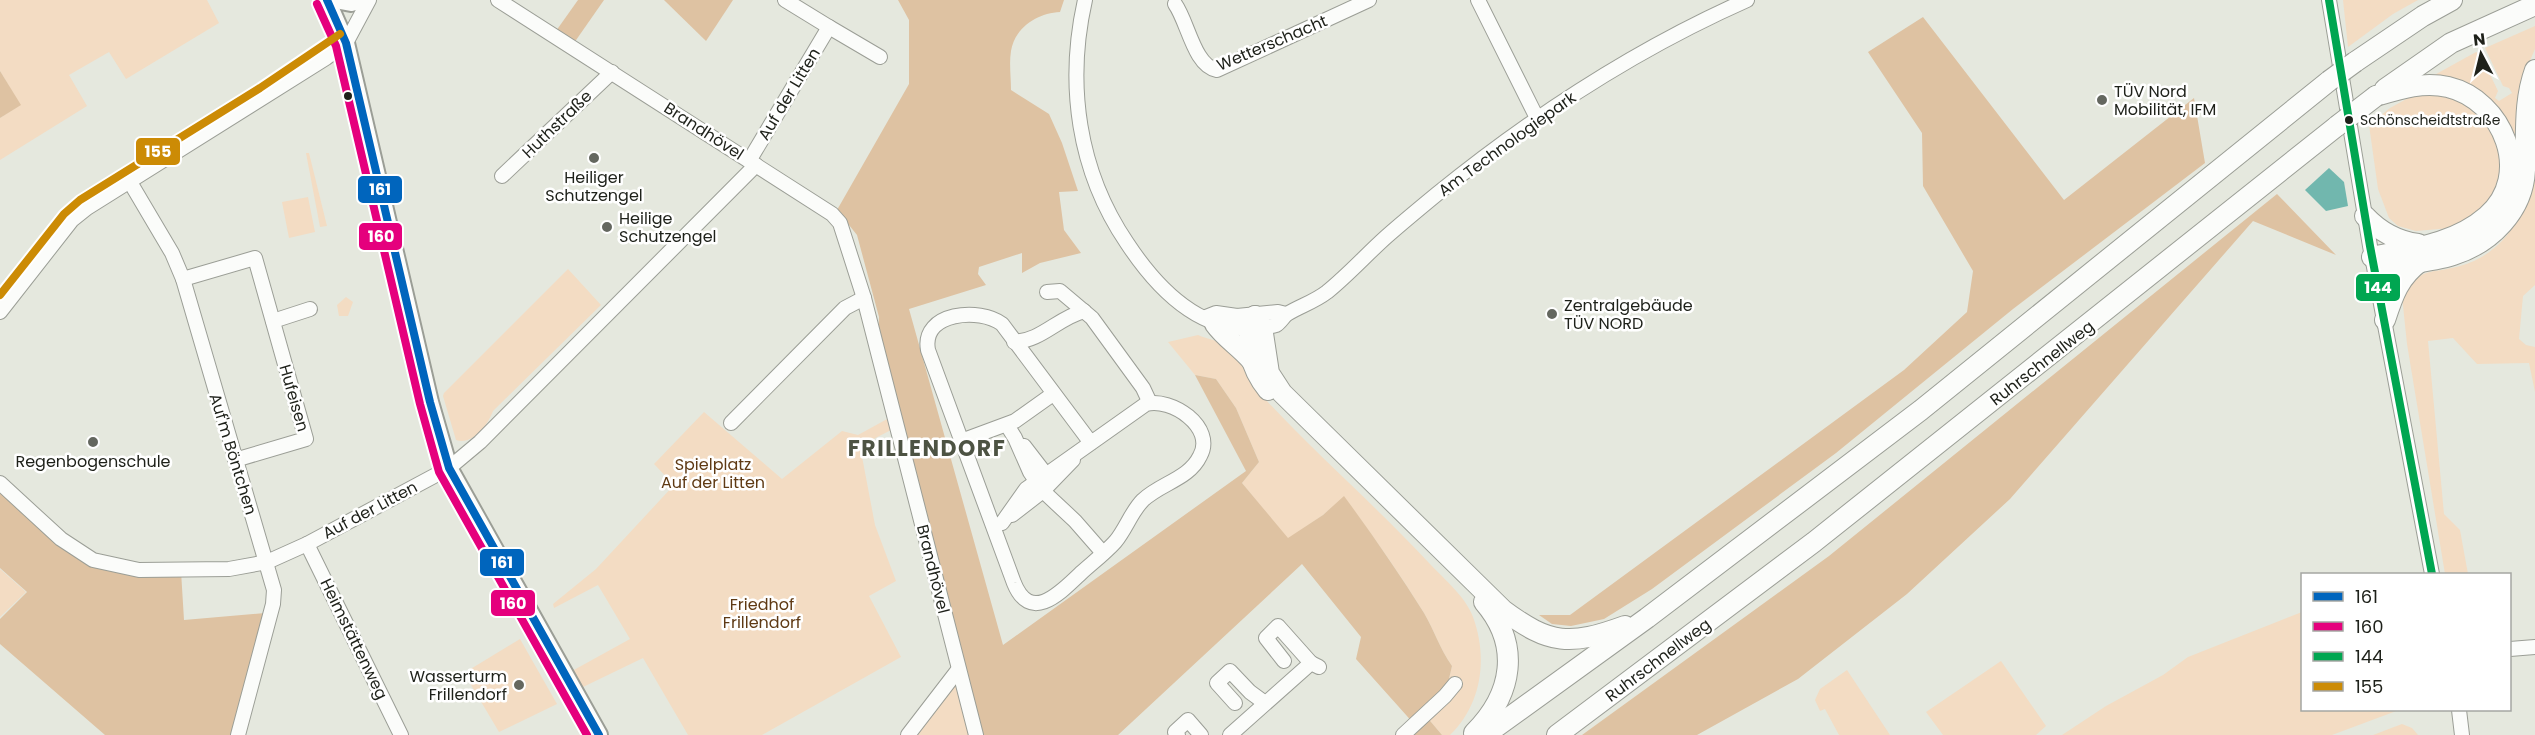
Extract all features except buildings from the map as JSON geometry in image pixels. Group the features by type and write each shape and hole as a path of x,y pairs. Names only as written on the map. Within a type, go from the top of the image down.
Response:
{"highway":[{"path":"1485,735 1647,618 1922,410 2329,81 2423,16 2452,0"},
{"name":"Ruhrschnellweg","path":"1557,735 1814,542 2376,96 2451,43 2535,4"},
{"path":"2373,263 2421,261 2454,255 2478,244 2494,232 2511,212 2520,196 2524,181 2527,102 2535,70"},
{"path":"2373,263 2454,237 2474,226 2490,213 2502,198 2510,169 2505,137 2490,112 2470,96 2453,88 2423,85 2376,96"},
{"path":"2365,216 2382,232 2398,240 2433,244"},
{"path":"2385,320 2400,281 2421,261"},
{"path":"1211,321 1251,360 1260,380 1274,397 1469,584 1494,614 1504,633 1508,651 1505,687 1492,713 1473,735"},
{"path":"1256,324 1269,373 1282,393 1503,610 1528,629 1552,638 1581,639 1647,618"},
{"path":"1251,360 1256,324"}],"main road":[{"path":"327,0 346,43 430,402 449,468 599,735"},
{"path":"334,0 351,3 361,0"}],"street":[{"path":"0,312 72,219 266,97 346,43 369,0"},
{"name":"Brandhövel","path":"498,0 832,214 840,223 864,298 976,735"},
{"path":"785,0 880,57"},
{"name":"Am Technologiepark","path":"1085,0 1076,65 1078,118 1082,142 1098,191 1111,219 1155,280 1185,307 1211,321 1256,324 1278,312 1286,314 1326,293 1404,222 1537,118 1651,48 1747,0"},
{"name":"Wetterschacht","path":"1175,4 1202,61 1211,69 1217,70 1369,0"},
{"path":"1478,0 1537,118"},
{"path":"2329,0 2373,263 2432,573"},
{"name":"Auf der Litten","path":"0,483 77,551 106,564 139,570 229,569 267,562 307,544 449,468 480,442 753,163 829,27"},
{"name":"Huthstraße","path":"502,176 612,72"},
{"name":"Auf'm Böntchen","path":"130,182 171,253 183,279 274,591 273,604 238,735"},
{"name":"Hufeisen","path":"183,279 255,258 306,439 235,460"},
{"path":"1047,292 1060,291 1092,318 1143,388 1150,403"},
{"path":"1062,319 1066,297"},
{"path":"731,423 845,308 864,298"},
{"path":"273,321 310,309"},
{"path":"1014,342 1035,339 1044,335 1062,319 1084,311"},
{"path":"998,526 1026,489 1045,482 1118,421 1150,403 1164,404 1194,420 1202,431 1205,442 1203,450 1197,462 1187,473 1159,487 1140,504 1114,542 1056,597 1042,602 1030,602 1016,589 998,526 961,441 928,350 930,330 936,323 969,314 982,314 1002,324 1014,342 1031,360 1086,447"},
{"path":"961,441 1007,426 1053,394"},
{"path":"1007,426 1045,482 1103,553"},
{"name":"Heimstättenweg","path":"307,544 401,735"},
{"path":"1230,735 1315,665 1278,626 1266,638 1284,661"},
{"path":"2513,647 2535,647"},
{"path":"908,735 958,670"},
{"path":"1235,703 1217,683 1230,671 1265,704"},
{"path":"1403,735 1455,684"},
{"path":"2459,711 2462,735"},
{"path":"1178,735 1175,732 1188,720 1201,735"}],"green space":[{"path":"0,0 207,0 219,23 126,79 109,52 69,75 87,106 0,160 0,118 20,105 0,71"},
{"path":"2343,0 2418,0 2393,14 2348,47"},
{"path":"2535,26 2535,49 2523,77 2520,157 2512,135 2429,78 2476,52 2480,54 2498,91 2495,98 2499,101 2512,93 2509,88 2503,86 2485,48"},
{"path":"2445,94 2483,114 2501,148 2502,177 2486,208 2451,228 2416,231 2398,226 2389,218 2378,189 2369,125 2390,108 2410,97"},
{"path":"306,153 309,153 327,226 320,227"},
{"path":"2535,170 2535,285 2523,296 2519,339 2526,345 2535,347 2535,392 2529,363 2477,364 2453,338 2428,341 2444,514 2460,530 2468,573 2445,573 2407,344 2402,296 2421,275 2476,260 2501,242 2520,216 2532,186"},
{"path":"308,197 315,232 289,238 282,202"},
{"path":"568,269 601,305 493,411 479,433 468,440 456,440 444,393"},
{"path":"346,297 353,302 348,316 339,316 337,305"},
{"path":"1198,335 1228,347 1265,399 1410,543 1465,602 1478,633 1481,664 1475,695 1469,709 1461,723 1450,735 1442,735 1420,709 1448,683 1452,666 1424,613 1344,497 1323,515 1288,539 1242,483 1259,462 1236,408 1216,379 1195,375 1168,342"},
{"name":"Friedhof Frillendorf","path":"704,412 782,479 842,431 858,435 889,418 891,430 860,446 875,525 896,581 869,596 901,657 762,735 688,735 643,658 581,688 572,671 630,639 598,585 554,608 553,604 596,569 674,485 654,464"},
{"path":"0,569 26,592 0,617"},
{"path":"2301,612 2301,711 2396,711 2332,735 2062,735 2106,706 2163,675 2188,657"},
{"path":"520,639 557,704 499,732 464,673"},
{"path":"2001,661 2046,726 2036,735 1943,735 1926,712"},
{"path":"1847,670 1890,735 1839,735 1825,709 1820,711 1815,700 1820,689"},
{"path":"958,677 974,735 918,735"},
{"path":"2402,724 2412,728 2418,735 2373,735"}],"shaded area":[{"path":"578,0 604,0 574,43 556,31"},
{"path":"664,0 733,0 706,41"},
{"path":"898,0 1064,0 1060,12 1036,18 1022,28 1017,35 1010,56 1011,90 1049,114 1062,143 1078,191 1059,192 1064,230 1081,253 1040,263 1022,273 1022,253 979,267 978,274 986,285 909,309 1003,645 1246,471 1195,375 1216,379 1236,408 1259,462 1242,483 1288,538 1323,515 1344,496 1415,598 1452,666 1448,683 1420,709 1442,735 1405,735 1415,725 1356,659 1361,637 1302,564 1118,735 981,735 878,338 879,317 857,235 837,210 909,84 909,20"},
{"path":"1923,17 2064,200 2194,98 2205,163 2013,309 1836,453 1652,589 1604,619 1571,626 1552,624 1539,615 1570,615 1904,370 1967,312 1973,271 1923,186 1922,133 1868,52"},
{"path":"0,71 21,105 0,118"},
{"path":"2277,194 2336,255 2253,221 2010,499 1907,594 1798,679 1697,735 1582,735 1829,556"},
{"path":"0,490 107,569 181,571 184,620 265,613 238,735 105,735 0,644 0,619 27,592 0,568"}],"water":[{"path":"2329,168 2344,182 2348,206 2326,211 2305,190"}],"transit line":[{"name":"161","path":"327,0 346,43 430,402 449,468 599,735"},
{"name":"144","path":"2329,0 2370,246 2432,573"},
{"name":"160","path":"317,4 336,46 420,404 439,472 587,735"},
{"name":"155","path":"0,295 64,214 80,200 260,88 340,34"}],"place":[{"name":"TÜV Nord Mobilität, IFM","path":"2102,100"},
{"name":"Schönscheidtstraße","path":"2349,120"},
{"name":"Heiliger Schutzengel","path":"594,158"},
{"name":"Heilige Schutzengel","path":"607,227"},
{"name":"Zentralgebäude TÜV NORD","path":"1552,314"},
{"name":"Regenbogenschule","path":"93,442"},
{"name":"Wasserturm Frillendorf","path":"519,685"}],"district":[{"name":"FRILLENDORF","path":"927,448"}],"park label":[{"name":"Spielplatz Auf der Litten","path":"713,473"}]}
